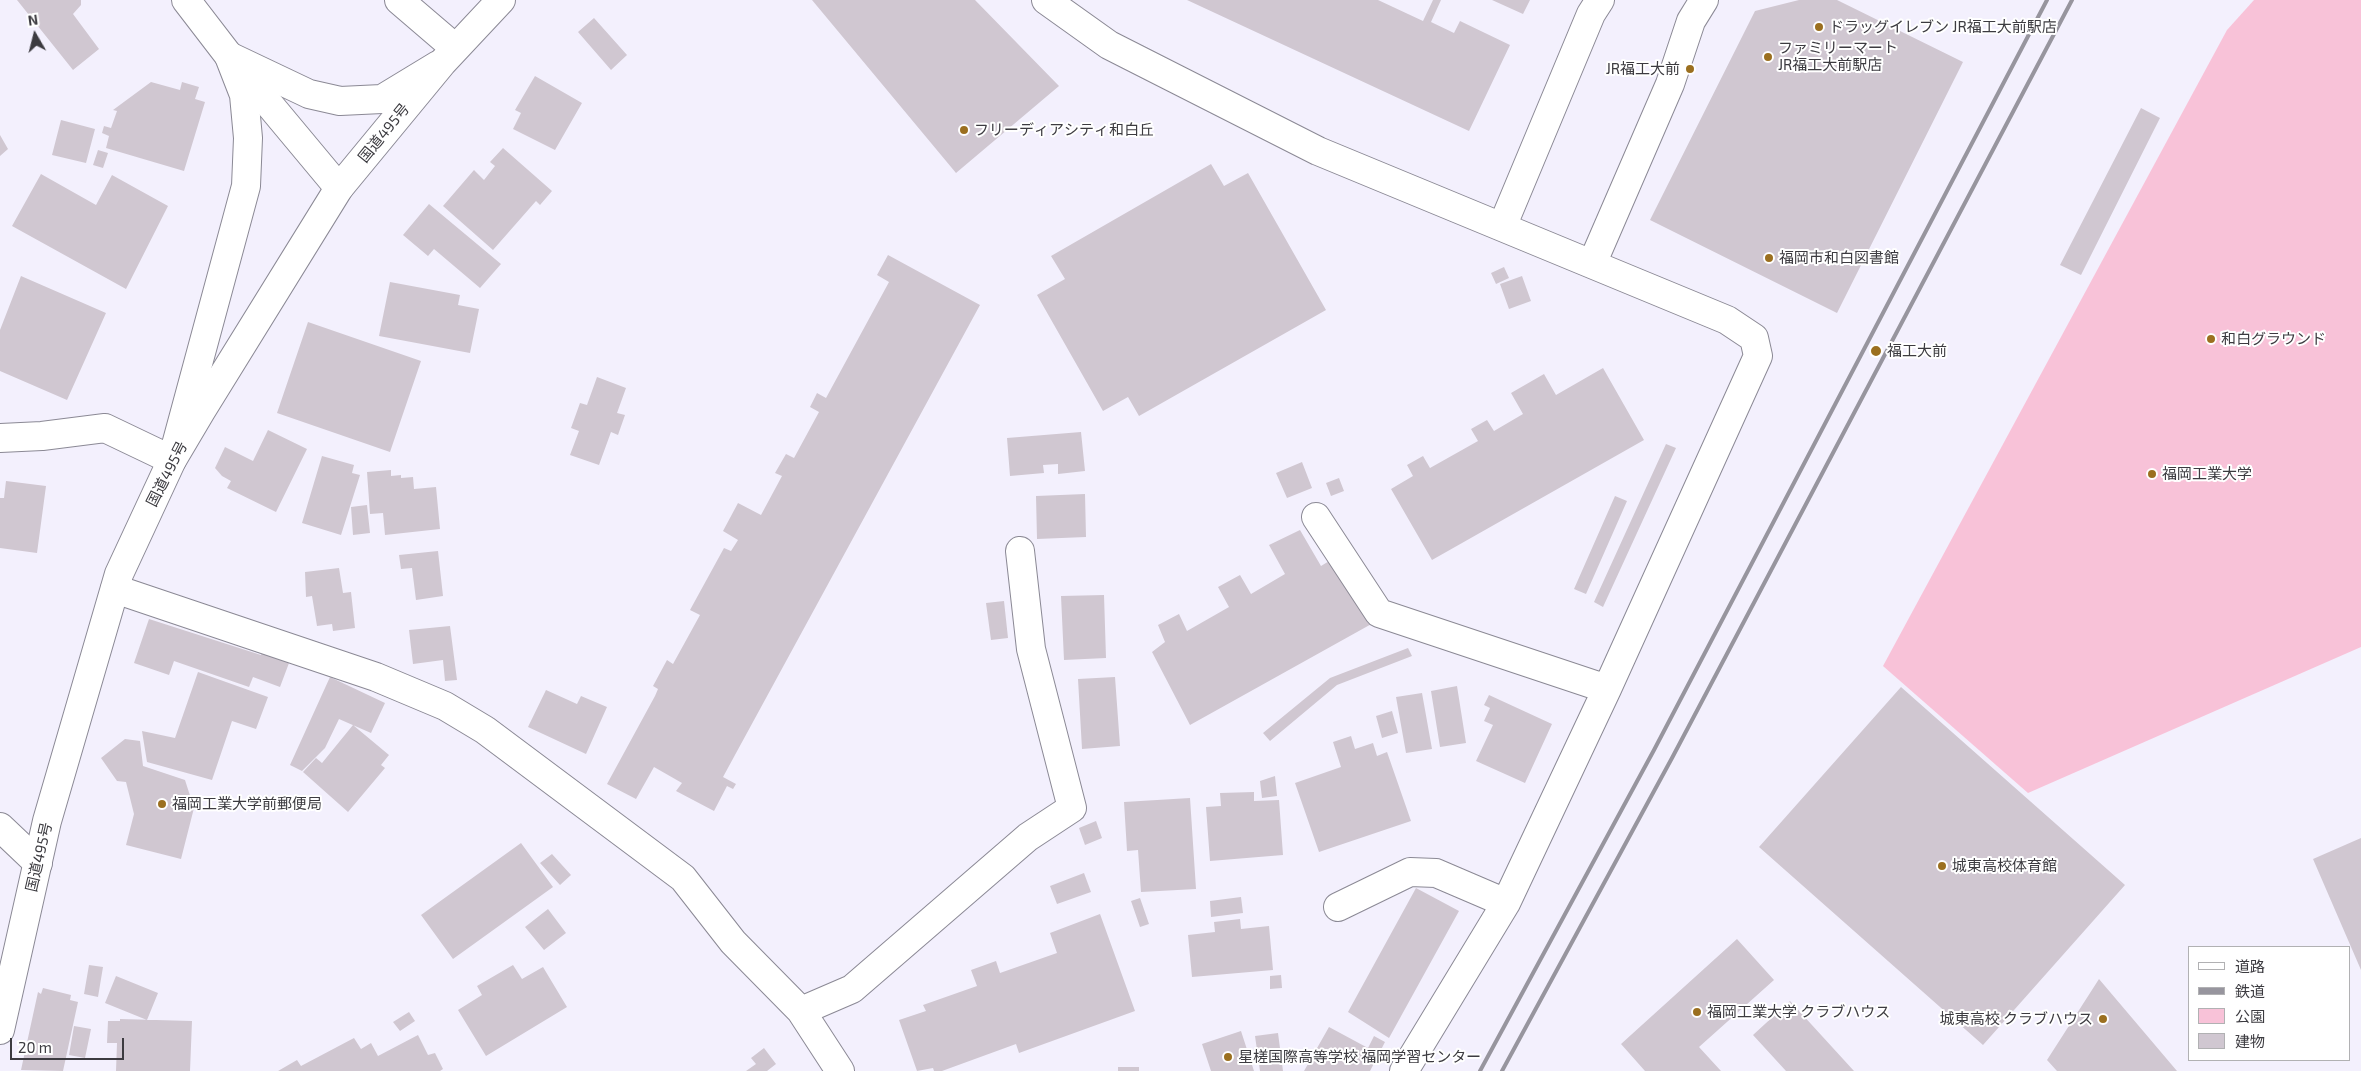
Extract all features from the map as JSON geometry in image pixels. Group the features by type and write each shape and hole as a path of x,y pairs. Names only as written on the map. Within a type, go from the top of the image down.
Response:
{"main road":[{"path":"186,0 228,56 339,188"},
{"path":"228,56 309,94 340,102 382,99 448,56 399,0"},
{"name":"国道495号","path":"0,1030 47,821 119,574 172,460 200,411 339,188 448,56 501,0"},
{"path":"1046,0 1109,45 1318,151 1727,320 1754,338 1758,356 1607,689 1506,903 1404,1071"},
{"path":"1502,227 1591,14 1600,0"},
{"path":"1592,264 1670,84 1691,21 1704,0"},
{"path":"0,438 42,436 106,428 172,460 246,186 248,138 244,95 228,56"},
{"path":"1316,516 1378,613 1607,689"},
{"path":"800,1011 852,989 1028,837 1072,808 1031,649 1020,550"},
{"path":"115,589 376,676 444,706 485,730 683,878 733,942 800,1011 840,1071"},
{"path":"0,827 38,863"},
{"path":"1338,907 1410,872 1436,873 1506,903"}],"green space":[{"name":"和白グラウンド","path":"2254,0 2361,0 2361,647 2028,793 1883,666 2227,30"}],"building":[{"path":"17,0 81,0 81,5 73,14 99,49 73,70"},
{"name":"フリーディアシティ和白丘","path":"812,0 975,0 1059,86 956,173"},
{"path":"1187,0 1378,0 1423,21 1433,0 1441,0 1431,22 1454,33 1460,21 1510,45 1469,131"},
{"path":"1492,0 1530,0 1523,14"},
{"path":"1799,0 1837,0 1963,62 1837,313 1650,220 1755,11"},
{"path":"594,18 627,55 611,70 578,32"},
{"path":"535,76 582,103 555,150 513,129 521,113 515,110"},
{"path":"151,82 180,90 182,82 199,87 195,99 205,102 184,171 106,148 109,136 102,133 104,126 111,128 117,111 113,110"},
{"path":"2141,108 2160,118 2081,275 2060,265"},
{"path":"61,120 95,129 86,163 52,155"},
{"path":"0,135 8,149 0,156"},
{"path":"503,148 552,191 540,205 536,201 493,250 443,206 474,170 484,180 495,166 490,162"},
{"path":"98,150 108,153 103,168 93,165"},
{"path":"1211,164 1224,186 1248,173 1326,310 1139,416 1128,397 1103,411 1037,295 1065,279 1051,256"},
{"path":"41,174 96,205 112,175 168,206 126,289 12,226"},
{"path":"429,204 501,264 480,288 434,249 428,256 403,235"},
{"path":"888,255 980,305 723,777 736,784 733,789 727,786 714,811 676,791 682,783 654,767 636,799 607,784 655,696 658,689 653,686 667,660 673,664 700,615 690,610 724,548 731,551 738,540 723,531 738,503 761,515 782,476 775,473 786,454 794,458 819,412 810,407 817,393 826,398 889,282 877,275"},
{"path":"1504,267 1509,278 1496,284 1491,273"},
{"path":"21,276 106,313 67,400 0,371 0,330"},
{"path":"1522,276 1531,301 1509,309 1500,284"},
{"path":"390,282 460,295 458,305 479,309 470,353 379,336"},
{"path":"308,322 421,361 390,452 277,413"},
{"path":"1603,368 1644,440 1432,560 1391,489 1413,476 1407,465 1423,456 1430,468 1478,441 1471,429 1487,420 1494,431 1523,414 1511,393 1544,374 1556,395"},
{"path":"597,377 626,388 617,413 625,415 618,435 611,432 599,465 570,455 579,431 571,428 580,403 587,405"},
{"path":"268,430 307,449 276,512 227,488 231,481 222,476 215,468 225,447 253,461"},
{"path":"1081,432 1085,471 1058,474 1058,464 1043,465 1044,473 1010,476 1007,438"},
{"path":"1666,444 1676,448 1603,607 1594,602"},
{"path":"322,456 354,465 352,473 360,475 341,535 302,523"},
{"path":"1302,462 1312,488 1287,498 1276,473"},
{"path":"391,470 391,476 401,475 401,478 413,477 414,489 436,487 440,529 385,535 383,513 370,514 367,472"},
{"path":"1339,478 1344,491 1331,496 1326,483"},
{"path":"6,481 46,486 37,553 0,548 0,498 4,498"},
{"path":"1085,494 1086,537 1037,539 1036,496"},
{"path":"1615,496 1627,501 1586,594 1574,589"},
{"path":"367,505 370,533 353,535 351,507"},
{"path":"1300,530 1321,566 1339,555 1375,622 1190,725 1152,652 1165,642 1158,625 1179,614 1187,631 1229,607 1218,587 1240,575 1251,594 1285,574 1269,545"},
{"path":"438,551 443,596 416,600 412,568 401,569 399,555"},
{"path":"339,568 343,593 351,592 355,628 333,631 332,624 317,626 312,596 306,597 305,572"},
{"path":"1104,595 1106,658 1064,660 1061,596"},
{"path":"1004,601 1008,638 991,640 986,603"},
{"path":"149,619 261,655 264,647 285,653 289,663 280,687 253,677 249,687 174,661 169,675 134,663"},
{"path":"450,626 457,680 445,681 443,660 413,664 409,630"},
{"path":"1408,648 1412,656 1337,685 1270,741 1263,733 1330,678"},
{"path":"198,672 268,697 256,729 232,721 212,780 147,762 142,731 175,738"},
{"path":"330,677 385,703 371,733 339,719 325,748 302,771 290,765"},
{"path":"1115,677 1120,746 1082,749 1078,679"},
{"path":"1457,686 1466,743 1440,747 1431,691"},
{"name":"城東高校体育館","path":"1901,687 2125,885 1983,1045 1759,847"},
{"path":"546,690 577,704 581,696 607,707 586,754 528,727"},
{"path":"1422,693 1432,749 1406,753 1396,697"},
{"path":"1489,695 1552,724 1525,783 1476,761 1493,725 1484,721 1490,708 1484,705"},
{"path":"1392,711 1398,733 1382,738 1376,716"},
{"path":"353,725 389,755 381,765 385,768 348,812 303,772 316,758 322,763"},
{"path":"1351,736 1355,749 1373,743 1377,756 1387,752 1411,821 1319,852 1295,783 1341,767 1333,742"},
{"path":"125,739 140,741 143,766 185,780 194,808 181,859 126,845 134,814 126,782 117,781 101,758"},
{"path":"1275,776 1277,796 1262,798 1260,781"},
{"path":"1254,792 1254,801 1279,800 1283,855 1210,861 1206,807 1221,806 1220,793"},
{"path":"1190,798 1196,889 1141,892 1138,850 1127,851 1124,802"},
{"path":"1096,821 1102,838 1085,845 1079,828"},
{"path":"2361,838 2361,970 2351,946 2313,859"},
{"path":"521,843 553,887 453,959 421,915"},
{"path":"552,854 571,875 560,885 540,863"},
{"path":"1084,873 1091,892 1057,904 1050,886"},
{"path":"1416,888 1459,911 1389,1038 1348,1012"},
{"path":"1241,897 1243,913 1211,917 1210,901"},
{"path":"1140,898 1149,924 1140,927 1131,901"},
{"path":"548,909 566,933 544,950 525,927"},
{"path":"1100,914 1135,1011 1019,1053 1016,1044 942,1071 934,1071 933,1068 917,1071 899,1020 926,1011 923,1005 977,986 971,970 996,961 1000,973 1057,953 1050,933"},
{"path":"1240,919 1241,929 1269,926 1273,970 1192,977 1188,935 1215,932 1214,922"},
{"name":"福岡工業大学 クラブハウス","path":"1737,939 1774,980 1699,1047 1721,1071 1645,1071 1621,1044"},
{"path":"89,965 103,967 98,997 84,994"},
{"path":"513,965 522,979 543,967 567,1007 486,1056 458,1010 482,995 477,986"},
{"path":"1281,975 1282,988 1270,989 1270,976"},
{"path":"116,976 158,993 147,1020 105,1003"},
{"name":"城東高校 クラブハウス","path":"2099,979 2177,1071 2057,1071 2047,1060"},
{"path":"43,988 71,995 70,1000 78,1002 63,1071 21,1070 38,992 41,994"},
{"name":"福岡工業大学 クラブハウス","path":"1790,1001 1854,1071 1786,1071 1753,1035"},
{"path":"409,1012 415,1021 400,1031 393,1022"},
{"path":"120,1019 192,1021 190,1071 116,1071 117,1043 107,1043 108,1021 120,1021"},
{"path":"74,1026 91,1029 85,1058 69,1055"},
{"path":"1329,1027 1368,1048 1374,1036 1385,1042 1370,1071 1304,1071"},
{"name":"星槎国際高等学校 福岡学習センター","path":"1241,1031 1254,1071 1211,1071 1202,1044"},
{"path":"1278,1033 1283,1071 1260,1071 1255,1036"},
{"path":"418,1035 428,1055 435,1053 443,1069 440,1071 278,1071 297,1060 301,1066 354,1038 361,1049 371,1043 378,1056"},
{"path":"764,1048 776,1064 767,1071 746,1071 756,1064 751,1058"},
{"path":"1118,1067 1139,1067 1139,1071 1118,1071"}],"railway":[{"path":"1480,1071 1654,750 2047,0"},
{"path":"1502,1071 1672,758 2072,0"}],"place":[{"name":"ドラッグイレブン JR福工大前駅店","path":"1819,27"},
{"name":"ファミリーマート JR福工大前駅店","path":"1768,57"},
{"name":"JR福工大前","path":"1690,69"},
{"name":"フリーディアシティ和白丘","path":"964,130"},
{"name":"福岡市和白図書館","path":"1769,258"},
{"name":"和白グラウンド","path":"2211,339"},
{"name":"福工大前","path":"1876,351"},
{"name":"福岡工業大学","path":"2152,474"},
{"name":"福岡工業大学前郵便局","path":"162,804"},
{"name":"城東高校体育館","path":"1942,866"},
{"name":"福岡工業大学 クラブハウス","path":"1697,1012"},
{"name":"城東高校 クラブハウス","path":"2103,1019"},
{"name":"星槎国際高等学校 福岡学習センター","path":"1228,1057"}]}
